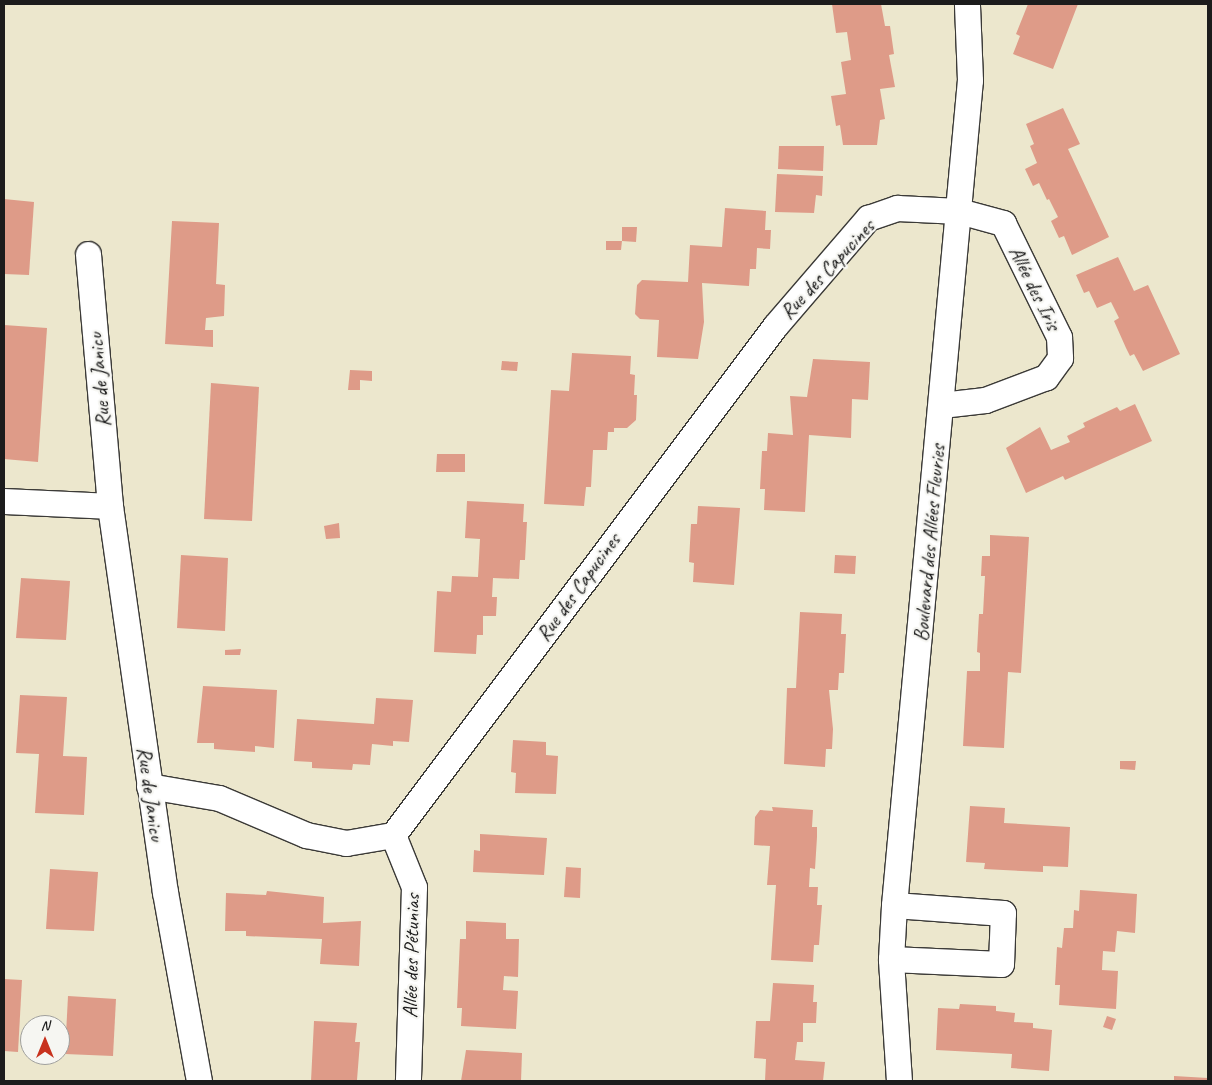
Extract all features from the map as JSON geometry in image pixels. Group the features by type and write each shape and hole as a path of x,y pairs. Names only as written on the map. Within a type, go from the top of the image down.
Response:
{"street":[{"name":"Boulevard des Allées Fleuries","path":"899,1081 890,959 970,80 967,4"},
{"name":"Rue des Capucines","path":"394,835 763,341 868,218 897,208 959,210"},
{"name":"Allée des Iris","path":"941,405 985,400 1046,377 1060,358 1059,337 1003,223 959,210"},
{"name":"Rue de Janicu","path":"88,254 110,506 149,786 199,1081"},
{"path":"4,501 110,506"},
{"path":"149,786 218,798 306,835 346,843 394,835"},
{"name":"Allée des Pétunias","path":"394,835 414,887 408,1081"},
{"path":"890,959 1001,964 1003,913 894,905"}],"building":[{"path":"832,4 881,4 885,26 890,26 894,54 889,55 895,87 880,89 885,119 880,120 877,145 843,145 840,125 836,126 831,96 846,94 841,62 851,60 847,32 836,33"},
{"path":"1028,4 1078,4 1053,69 1013,54 1020,36 1016,34"},
{"path":"1063,108 1080,144 1068,149 1109,237 1072,255 1064,236 1059,238 1051,221 1058,217 1049,199 1047,200 1039,183 1033,186 1025,169 1037,163 1030,146 1034,144 1026,124"},
{"path":"779,146 824,146 823,171 778,169"},
{"path":"777,174 823,176 822,196 816,195 814,213 775,212"},
{"path":"4,199 34,202 29,275 4,274"},
{"path":"725,208 766,211 765,230 771,230 770,249 757,248 756,269 750,269 749,286 702,283 704,322 698,359 657,357 659,320 640,319 635,314 637,285 642,280 688,282 690,245 722,247"},
{"path":"172,221 219,223 216,284 225,285 224,316 206,318 205,330 213,330 213,347 165,344"},
{"path":"622,227 637,227 636,242 622,241"},
{"path":"606,241 622,241 621,250 606,250"},
{"path":"1118,257 1134,291 1148,285 1180,354 1143,371 1134,354 1130,356 1126,348 1114,321 1119,318 1111,302 1097,308 1089,291 1084,293 1076,275"},
{"path":"4,325 47,328 38,462 4,459"},
{"path":"572,353 631,356 630,374 635,375 634,395 637,395 636,420 627,428 614,428 614,432 608,432 607,450 593,450 591,487 586,487 584,506 544,504 551,390 569,391"},
{"path":"813,359 870,362 868,400 852,399 851,438 809,435 805,512 764,510 765,489 760,489 762,451 767,451 768,433 793,435 790,396 807,397"},
{"path":"502,361 518,362 517,371 501,370"},
{"path":"350,370 372,371 372,381 360,380 360,390 348,390"},
{"path":"211,383 259,387 252,521 204,519"},
{"path":"1135,404 1152,441 1065,480 1063,476 1026,493 1006,448 1040,427 1051,450 1070,442 1067,436 1085,427 1083,423 1117,407 1120,411"},
{"path":"437,454 465,454 465,472 436,472"},
{"path":"467,501 524,504 523,522 527,522 525,560 520,560 519,579 493,578 492,597 497,597 496,616 483,616 483,635 477,635 476,654 434,652 437,591 451,592 452,576 478,577 480,539 465,538"},
{"path":"698,506 740,508 734,585 693,582 694,563 689,562 691,524 697,524"},
{"path":"339,523 340,538 326,539 324,526"},
{"path":"990,535 1029,537 1021,673 1008,672 1004,748 963,746 967,671 980,671 980,653 977,652 979,614 983,614 985,576 981,576 982,556 990,556"},
{"path":"181,555 228,558 225,631 177,628"},
{"path":"835,555 856,556 855,574 834,573"},
{"path":"21,578 70,581 66,640 16,638"},
{"path":"800,612 842,614 841,634 846,634 844,673 839,673 838,690 829,690 833,729 832,749 826,749 825,767 784,764 787,688 796,688"},
{"path":"241,649 240,655 225,655 225,650"},
{"path":"203,686 277,690 274,748 255,746 255,752 214,749 214,743 197,743"},
{"path":"20,695 67,697 63,756 87,757 84,815 35,813 39,754 16,753"},
{"path":"376,698 413,700 409,742 393,741 393,746 372,744 370,765 353,764 352,770 312,768 312,762 294,761 297,719 374,724"},
{"path":"513,740 546,742 546,755 558,756 556,794 515,793 516,773 511,772"},
{"path":"1120,761 1136,761 1135,770 1120,769"},
{"path":"970,806 1005,808 1004,823 1070,827 1068,867 1043,866 1043,872 984,869 985,863 966,862"},
{"path":"772,807 813,810 812,827 817,827 817,837 815,869 810,868 809,887 818,887 817,905 822,905 819,945 814,945 813,962 771,960 776,885 767,885 770,846 754,845 755,817 760,810 773,811"},
{"path":"480,834 547,838 544,875 473,872 474,850 480,851"},
{"path":"566,867 581,868 580,898 564,897"},
{"path":"50,869 98,872 94,931 46,929"},
{"path":"1080,890 1137,894 1135,933 1117,931 1115,952 1103,951 1102,970 1118,971 1116,1009 1059,1005 1060,985 1055,985 1057,947 1062,948 1064,928 1073,928 1074,910 1079,911"},
{"path":"267,891 324,897 323,923 361,921 359,966 320,964 322,939 246,936 246,931 225,931 226,893 266,895"},
{"path":"466,921 506,923 506,939 519,939 518,977 504,976 503,990 518,991 516,1029 461,1026 462,1008 457,1008 460,939 466,939"},
{"path":"4,979 22,980 18,1052 4,1051"},
{"path":"773,983 814,985 813,1002 817,1002 816,1023 803,1023 803,1042 797,1042 795,1060 825,1062 823,1081 765,1081 766,1059 754,1058 756,1021 770,1021"},
{"path":"68,996 116,999 113,1056 70,1054 70,1015 67,1015"},
{"path":"960,1004 996,1006 996,1011 1015,1013 1014,1022 1033,1023 1033,1028 1052,1030 1049,1071 1011,1068 1012,1054 936,1050 938,1008 959,1009"},
{"path":"1107,1016 1116,1019 1112,1030 1103,1027"},
{"path":"314,1021 357,1023 355,1042 360,1042 357,1080 311,1081"},
{"path":"466,1050 522,1053 521,1081 461,1081"},
{"path":"1174,1076 1208,1078 1208,1081 1174,1081"}]}
